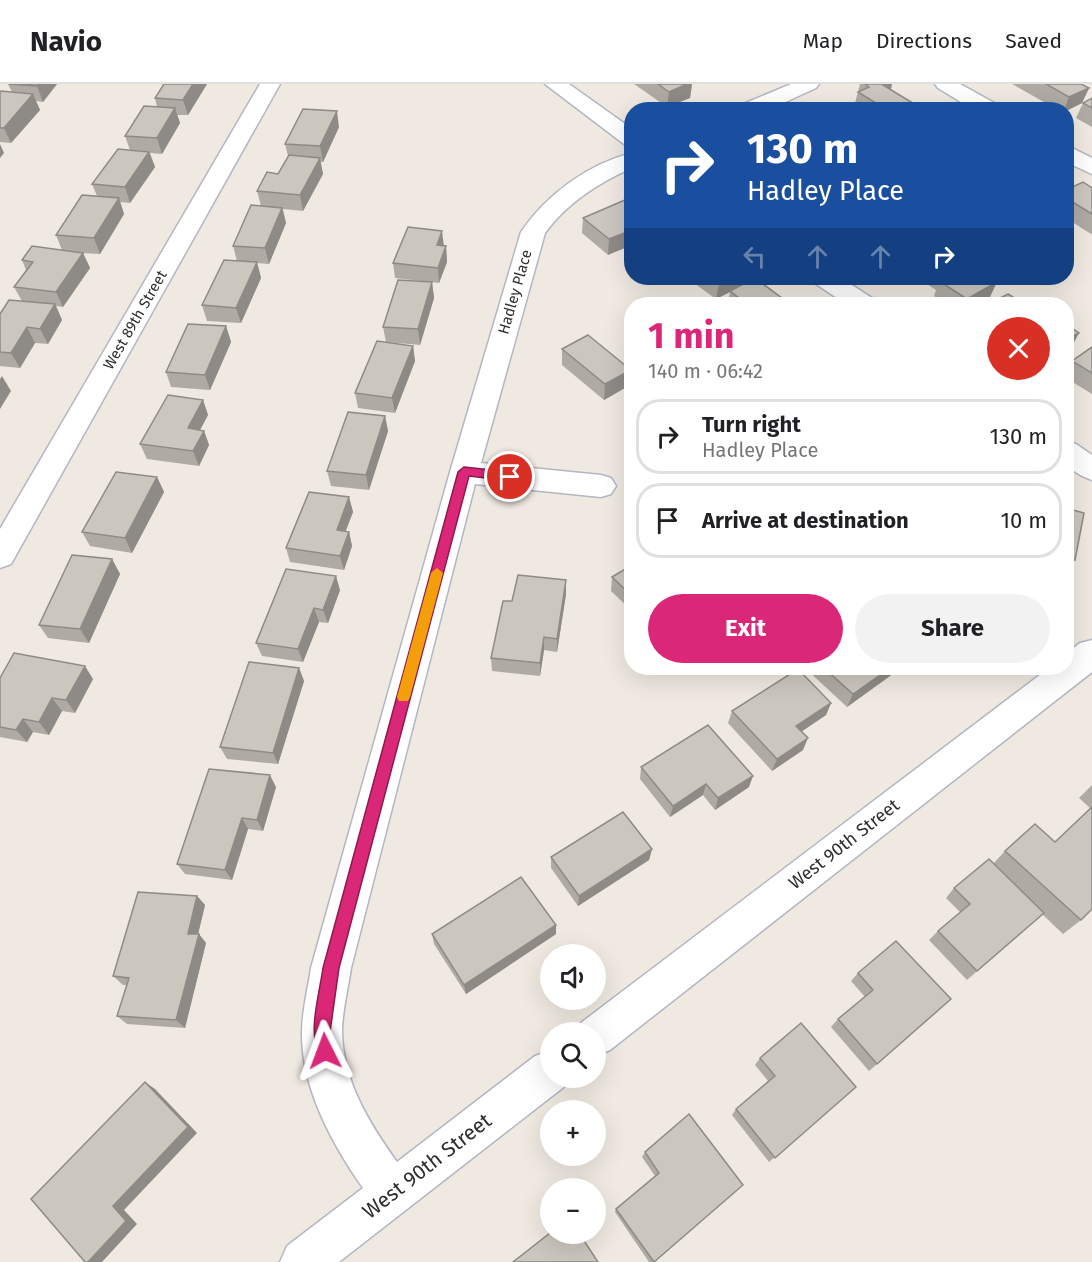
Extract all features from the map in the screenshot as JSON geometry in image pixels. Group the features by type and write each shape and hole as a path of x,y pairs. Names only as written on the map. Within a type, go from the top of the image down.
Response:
{"street":[{"name":"West 89th Street","path":"0,556 270,84"},
{"path":"555,84 624,133"},
{"path":"767,102 809,84"},
{"path":"945,84 976,102"},
{"path":"1074,156 1092,166"},
{"name":"Hadley Place","path":"392,1193 365,1154 331,1090 322,1032 331,968 464,472 533,232 545,214 567,195 605,171 624,163"},
{"path":"835,285 853,297"},
{"path":"1074,457 1092,469"},
{"path":"464,472 600,486"},
{"name":"West 90th Street","path":"1074,667 1092,653"},
{"name":"West 90th Street","path":"606,1028 1064,675"},
{"name":"West 90th Street","path":"303,1262 540,1079"}],"building":[{"path":"9,84 39,84 37,86"},
{"path":"164,84 193,84 183,100 155,98"},
{"path":"658,84 687,84 669,92"},
{"path":"865,84 885,84 883,85 911,102 874,102 858,92 869,87"},
{"path":"1046,84 1081,84 1089,88 1069,97"},
{"path":"1,91 33,94 4,128 0,128"},
{"path":"1092,98 1092,108 1083,103"},
{"path":"144,106 175,108 157,138 125,136"},
{"path":"303,109 337,111 320,146 285,144"},
{"path":"118,149 149,152 125,187 92,184"},
{"path":"289,155 320,158 300,195 257,191 267,172 278,174"},
{"path":"1083,182 1092,188 1092,214 1074,203 1074,186"},
{"path":"82,195 119,198 94,238 56,235"},
{"path":"624,200 624,233 609,239 583,218"},
{"path":"251,205 282,208 265,248 233,246"},
{"path":"408,227 442,231 437,245 446,246 438,268 393,263"},
{"path":"32,246 83,253 56,292 14,287 33,262 22,260"},
{"path":"224,260 257,262 236,308 202,305"},
{"path":"398,280 432,282 418,329 383,327"},
{"path":"742,285 764,285 781,297 738,297 730,291"},
{"path":"945,285 992,285 971,297 964,297"},
{"path":"9,300 55,304 40,329 27,327 11,353 0,352 0,314"},
{"path":"188,324 226,326 205,375 166,372"},
{"path":"588,335 624,364 624,374 605,384 562,349"},
{"path":"377,341 413,346 392,398 355,393"},
{"path":"1092,347 1092,373 1074,362 1074,360"},
{"path":"168,395 203,400 188,428 204,431 193,451 140,444"},
{"path":"348,412 385,416 366,475 327,471"},
{"path":"116,472 157,477 125,538 82,532"},
{"path":"309,492 349,497 337,530 349,532 340,556 286,548"},
{"path":"1074,510 1084,513 1074,560"},
{"path":"72,555 112,559 80,629 39,625"},
{"path":"286,569 336,576 323,610 314,608 298,649 256,643"},
{"path":"624,570 624,588 612,577"},
{"path":"518,575 566,580 557,639 544,637 540,663 491,658 503,601 512,601"},
{"path":"14,653 85,666 66,700 52,698 39,722 23,719 16,730 0,727 0,678"},
{"path":"249,662 299,668 273,753 220,747"},
{"path":"789,675 804,675 831,703 796,726 808,738 777,759 732,711"},
{"path":"832,675 880,675 853,694"},
{"path":"708,725 753,776 718,798 706,784 673,806 641,767"},
{"path":"209,769 270,775 257,820 242,818 225,870 177,864"},
{"path":"1092,807 1092,909 1081,920 1005,851 1035,824 1055,842"},
{"path":"623,812 652,849 579,896 551,857"},
{"path":"989,859 1044,913 977,971 938,931 970,904 954,888"},
{"path":"521,877 556,925 464,985 432,934"},
{"path":"138,892 197,896 188,934 199,934 176,1020 117,1016 129,978 113,976"},
{"path":"896,941 951,999 877,1064 838,1019 873,990 858,973"},
{"path":"801,1023 856,1087 775,1158 736,1109 775,1076 760,1058"},
{"path":"145,1082 188,1127 113,1206 126,1221 88,1262 85,1262 31,1199"},
{"path":"689,1114 743,1185 654,1262 616,1209 659,1173 645,1152"},
{"path":"540,1241 540,1244 586,1244 598,1262 513,1262"}],"slow traffic":[{"path":"404,697 437,573"}],"route":[{"path":"325,1051 322,1032 331,968 464,472 510,477"}]}
